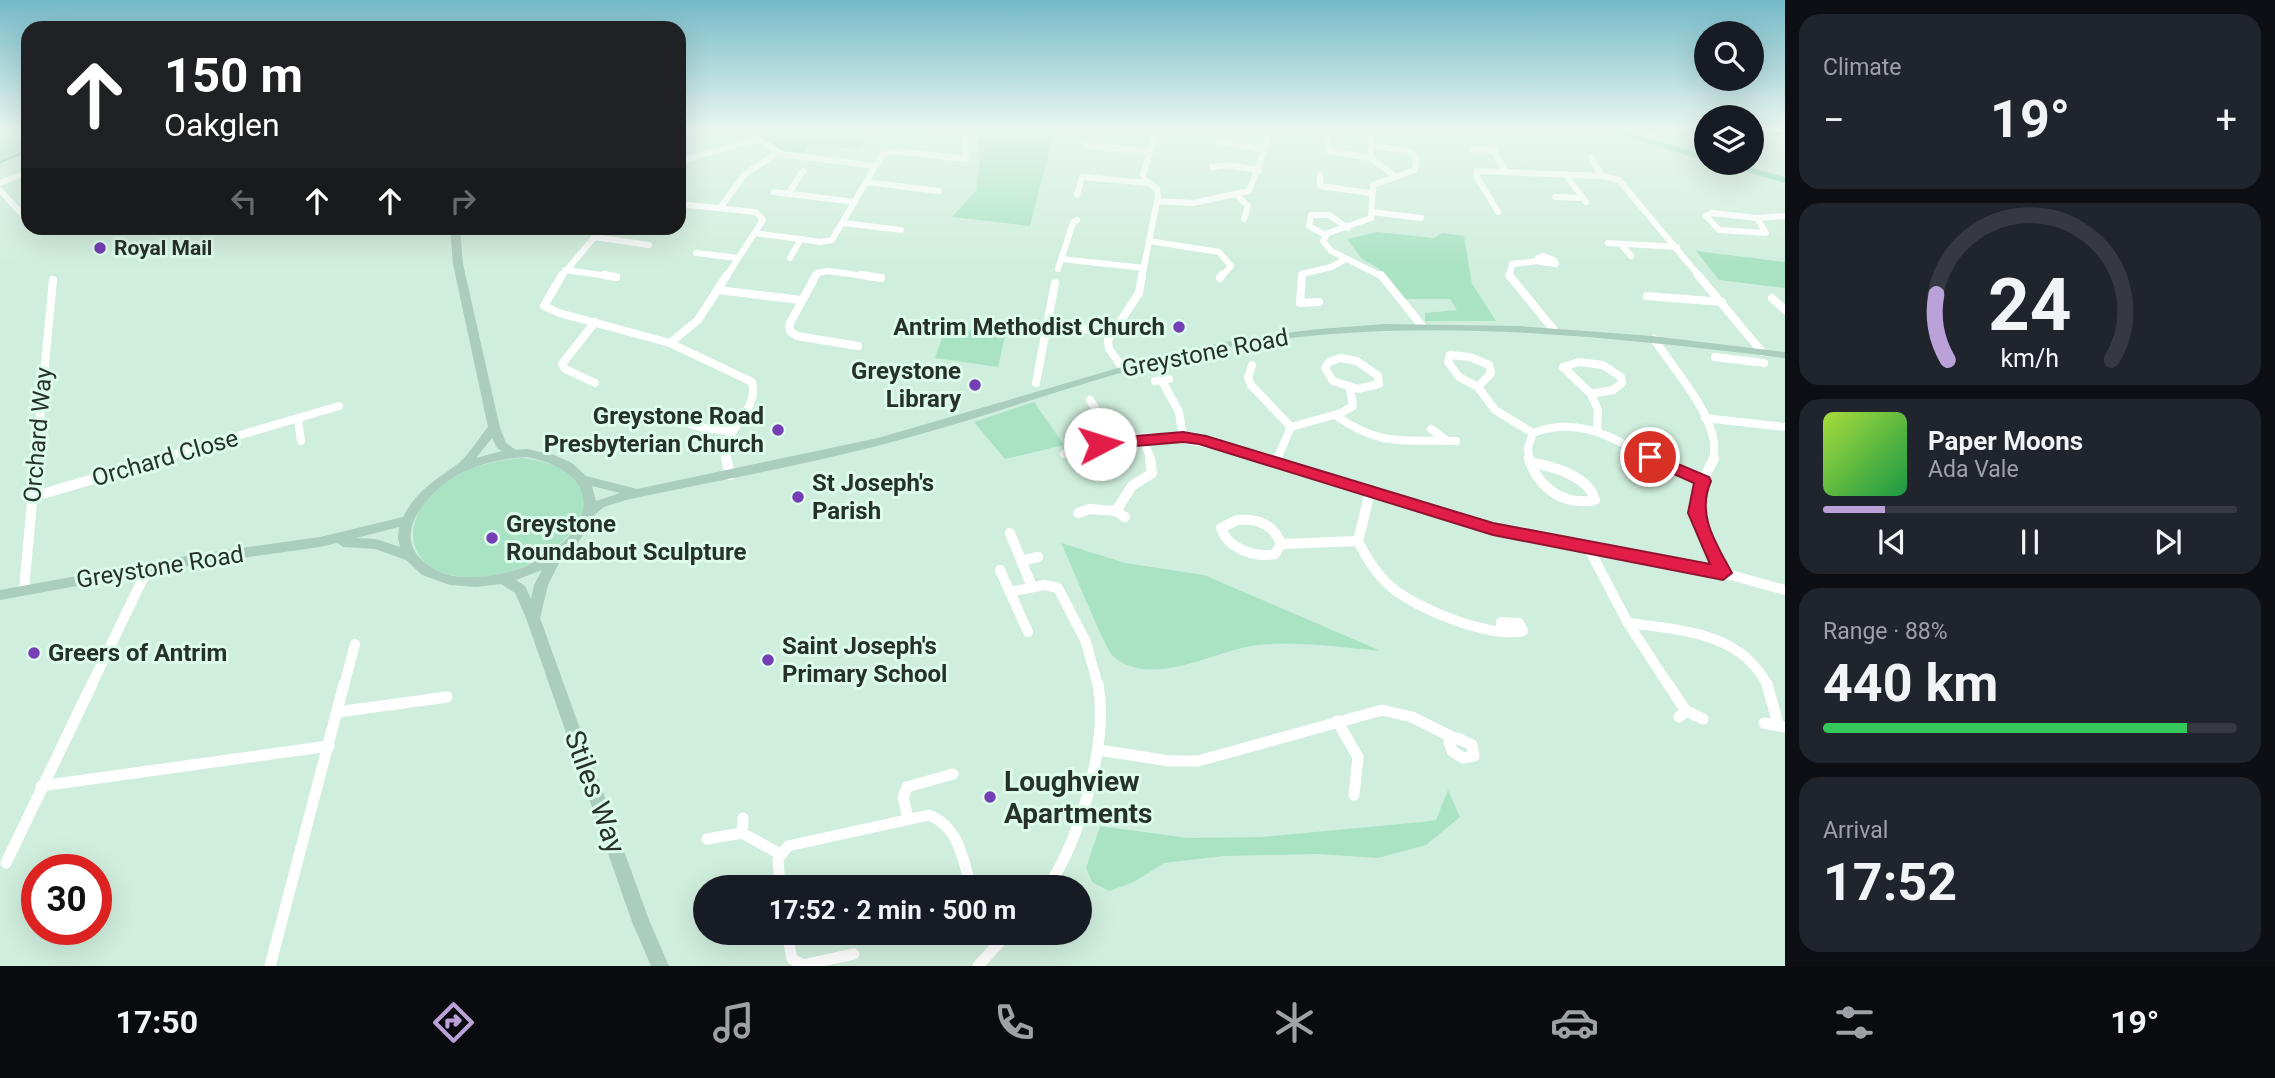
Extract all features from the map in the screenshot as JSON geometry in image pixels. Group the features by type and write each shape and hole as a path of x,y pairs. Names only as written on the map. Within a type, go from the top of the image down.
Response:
{"main road":[{"path":"1764,174 1785,180"},
{"path":"456,235 458,264 494,428 501,445 514,454"},
{"name":"Greystone Road","path":"589,513 609,501 640,492 730,475 908,434 1123,368 1254,340 1332,331 1422,326 1553,329 1730,348 1763,357 1785,355"},
{"path":"458,469 477,461 514,454 540,454 563,461 586,480 591,496 589,513 571,542 556,556 532,569 504,579 458,582 421,568 410,556 404,539 407,521 423,495 458,469 494,428"},
{"name":"Greystone Road","path":"586,480 640,492"},
{"name":"Greystone Road","path":"0,595 148,568 320,542 407,521"},
{"name":"Greystone Road","path":"320,542 376,544 410,556"},
{"path":"533,618 541,585 556,556"},
{"name":"Stiles Way","path":"504,579 520,590 533,618 641,922 660,966"}],"street":[{"path":"720,208 745,174"},
{"path":"788,194 801,174"},
{"path":"755,233 831,241 870,174"},
{"path":"1123,368 1109,349 1111,334 1136,299 1157,201 1157,189 1143,177 1144,174"},
{"path":"1157,201 1193,204 1237,195 1251,189 1257,174"},
{"path":"1392,174 1396,177"},
{"path":"1348,228 1329,215 1312,214 1310,226 1325,235 1348,228 1368,221 1372,212 1371,187 1376,182 1404,174"},
{"path":"1477,174 1498,212"},
{"path":"1556,197 1584,200 1565,174"},
{"path":"1566,174 1602,176 1622,181 1722,302 1763,357 1739,360 1715,357"},
{"path":"0,183 21,175"},
{"path":"1320,176 1320,186 1370,193"},
{"path":"1077,195 1082,177 1149,183"},
{"path":"866,182 939,191"},
{"path":"0,190 21,213"},
{"path":"774,192 855,202"},
{"path":"1236,214 1244,217 1248,205 1237,195"},
{"path":"670,343 698,320 763,217 757,213 686,205"},
{"path":"1372,212 1422,218"},
{"path":"1757,218 1766,233 1763,235 1719,230 1706,216 1716,213 1757,218 1785,216"},
{"path":"1058,269 1073,223 1077,220"},
{"path":"843,223 901,230"},
{"path":"1325,235 1323,241 1327,247 1384,278 1422,326"},
{"path":"649,245 594,237 565,270 544,306 554,312 670,343 752,382 755,393 753,402 731,431 725,447 730,475"},
{"path":"790,258 801,239"},
{"path":"1149,241 1219,252 1231,266 1220,278"},
{"path":"1608,243 1677,247"},
{"path":"1621,244 1631,256"},
{"path":"696,253 738,258"},
{"path":"1061,259 1144,268"},
{"path":"1319,302 1300,303 1302,274 1331,267 1346,259"},
{"path":"1538,261 1512,264 1509,277 1553,329"},
{"path":"565,270 616,277"},
{"path":"858,346 805,339 792,334 789,325 815,275 820,272 881,278"},
{"name":"Orchard Way","path":"24,590 53,280"},
{"path":"1036,383 1055,282"},
{"path":"717,290 801,300"},
{"path":"1647,296 1722,302"},
{"path":"1664,298 1672,308"},
{"path":"1772,298 1785,310"},
{"path":"595,322 562,365 595,383"},
{"path":"1048,322 1111,334"},
{"path":"1654,339 1705,418 1716,450 1698,493 1696,513 1723,573"},
{"path":"1730,348 1739,360"},
{"path":"1478,387 1491,373 1489,365 1471,356 1450,355 1448,362 1455,373 1478,387 1495,410 1533,433 1560,425 1597,430 1703,481"},
{"path":"1338,358 1350,359 1371,370 1380,379 1378,385 1372,387 1350,388 1327,376 1325,368 1329,362 1338,358"},
{"path":"1591,394 1616,388 1622,383 1621,377 1599,365 1575,362 1565,364 1563,367 1566,372 1591,394 1598,410 1597,430"},
{"path":"1255,369 1248,378 1252,387 1291,427"},
{"path":"1162,381 1179,412 1183,437"},
{"path":"1291,427 1335,415 1353,406 1350,388"},
{"path":"1087,403 1099,414 1100,444"},
{"name":"Orchard Close","path":"32,497 339,406"},
{"path":"1335,415 1359,433 1375,440 1413,444 1456,441"},
{"path":"1705,418 1785,427"},
{"path":"298,419 301,441"},
{"path":"620,419 675,419 703,428 731,431"},
{"path":"1275,463 1291,427"},
{"path":"1431,429 1446,440"},
{"path":"1528,463 1547,466 1566,474 1590,489 1596,499 1585,503 1558,495 1538,480 1528,463 1526,451 1533,433"},
{"path":"1064,454 1100,444 1183,437 1526,536 1723,573 1785,590"},
{"path":"1116,510 1132,486 1153,470 1143,440"},
{"path":"1370,492 1358,541 1379,574 1399,594 1451,617 1501,631"},
{"path":"1078,513 1089,509 1116,510 1125,517"},
{"path":"1262,520 1277,531 1281,544 1275,554 1262,556 1226,540 1222,528 1229,522 1262,520"},
{"path":"1010,533 1024,560 1022,566 1032,587"},
{"path":"1281,544 1358,541"},
{"path":"1589,549 1628,623 1683,714 1703,719"},
{"path":"1024,560 1038,557"},
{"path":"6,863 148,568"},
{"path":"1000,570 1028,632"},
{"path":"1010,592 1047,584 1058,588 1094,665 1101,699 1099,750 1066,862 1057,875"},
{"path":"1628,623 1703,634 1732,643 1748,656 1768,688 1781,725 1764,723"},
{"path":"270,966 355,644"},
{"path":"338,712 447,697"},
{"path":"1099,750 1169,761 1198,761 1377,711 1393,711 1424,721 1454,738"},
{"path":"1337,721 1357,757 1354,794"},
{"path":"41,786 329,746"},
{"path":"908,818 903,795 906,787 953,774"},
{"path":"780,875 780,854 790,845 908,818 936,817 951,828 967,875"},
{"path":"742,833 743,818"},
{"path":"707,839 742,833 780,854"},
{"path":"789,945 792,959 803,965 854,954"},
{"path":"978,966 996,945"}],"green space":[{"path":"978,174 1043,174 1030,226 952,217 976,191"},
{"path":"1377,232 1434,238 1442,233 1464,236 1472,284 1496,321 1425,321 1425,313 1457,310 1450,299 1404,299 1378,268 1362,259 1347,239"},
{"path":"1696,251 1785,262 1785,288 1719,280"},
{"path":"946,326 1005,336 998,367 935,358"},
{"path":"1034,402 1064,445 1005,459 974,422"},
{"path":"523,458 561,469 581,485 584,506 575,527 555,548 528,564 496,575 462,577 442,573 428,564 418,553 414,526 419,511 429,497 452,478 471,469"},
{"path":"1061,543 1125,563 1204,575 1381,651 1273,644 1241,648 1164,669 1128,665 1113,656 1109,650"},
{"path":"1448,790 1460,817 1426,845 1378,858 1318,854 1224,856 1164,863 1134,882 1109,891 1092,882 1092,875 1089,875 1086,868 1100,826 1188,838 1261,837 1436,820"}],"place":[{"name":"Royal Mail","path":"100,248"},
{"name":"Antrim Methodist Church","path":"1179,327"},
{"name":"Greystone Library","path":"975,385"},
{"name":"Greystone Road Presbyterian Church","path":"778,430"},
{"name":"St Joseph's Parish","path":"798,497"},
{"name":"Greystone Roundabout Sculpture","path":"492,538"},
{"name":"Greers of Antrim","path":"34,653"},
{"name":"Saint Joseph's Primary School","path":"768,660"},
{"name":"Loughview Apartments","path":"990,797"}],"route":[{"path":"1100,444 1183,437 1200,440 1493,529 1723,573 1699,525 1696,513 1698,493 1703,481 1650,457"}]}
